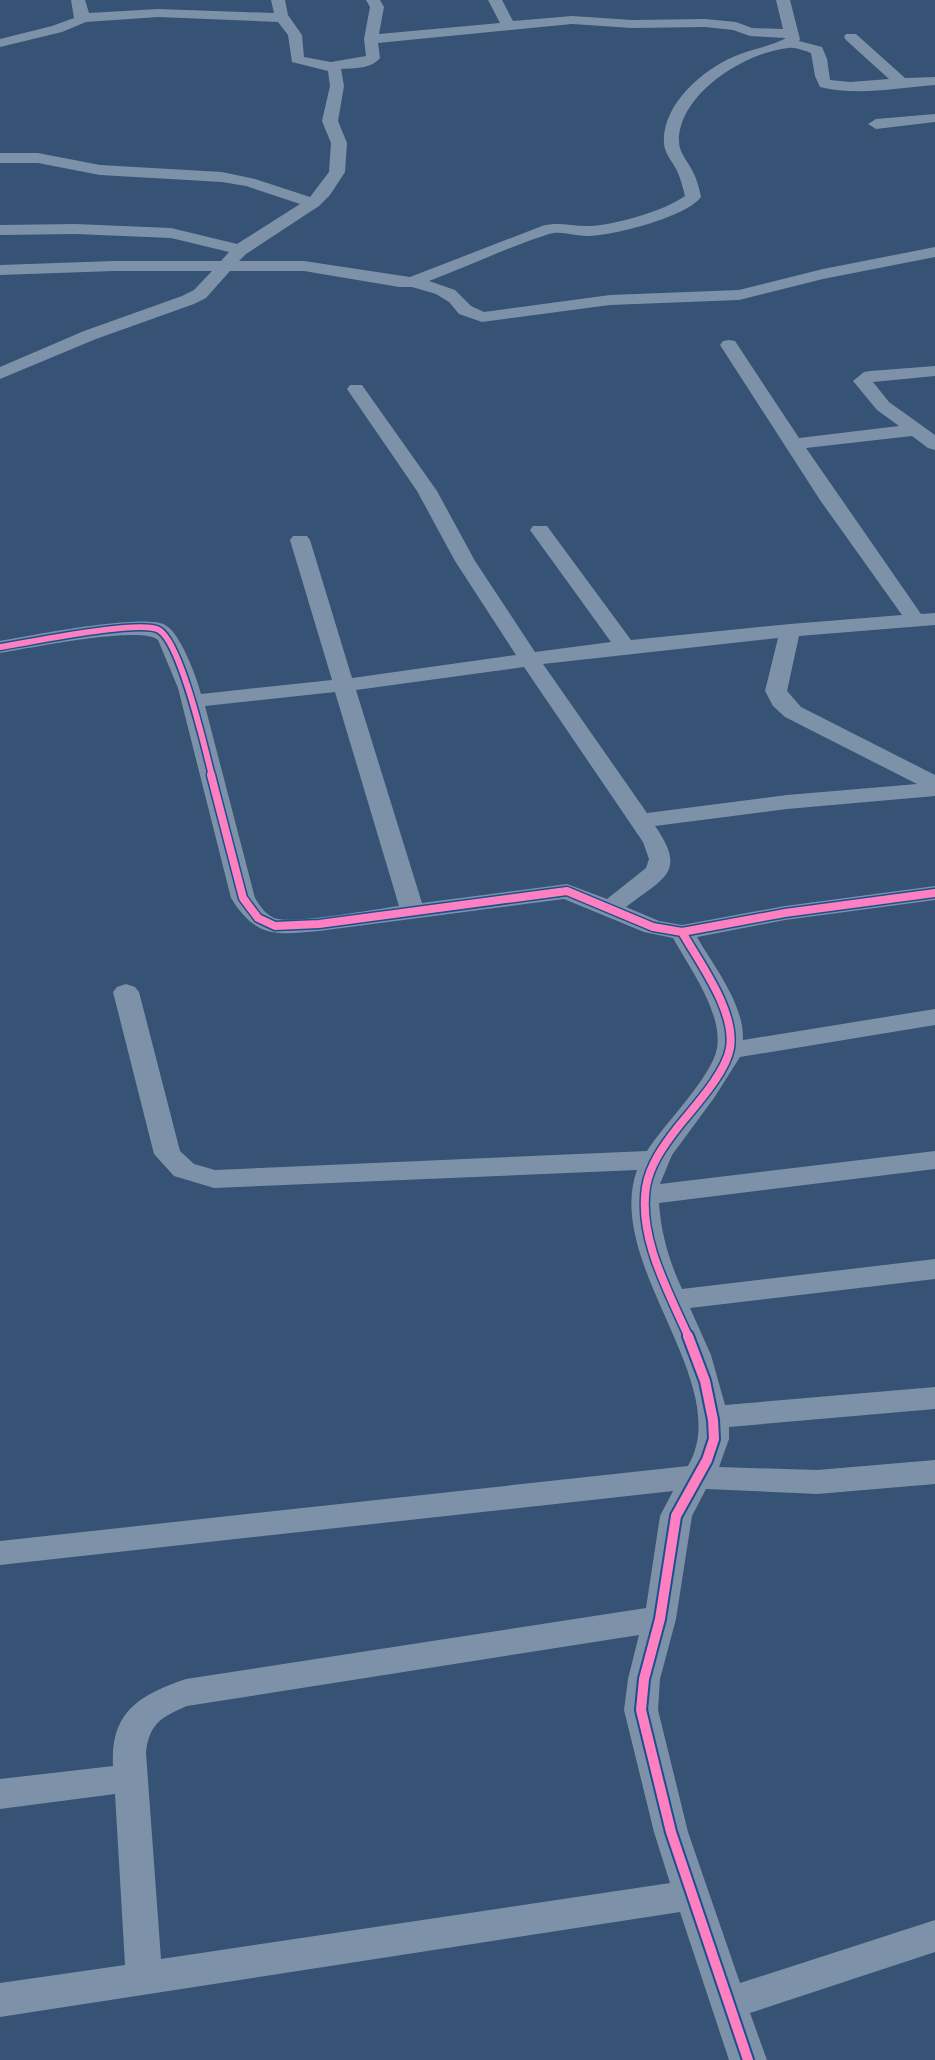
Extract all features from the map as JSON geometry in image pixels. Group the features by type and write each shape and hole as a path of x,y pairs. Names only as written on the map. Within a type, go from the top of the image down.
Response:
{"street":[{"path":"78,0 81,18"},
{"path":"278,0 283,18 295,35 297,59 331,66 367,62 373,58 371,39 377,7 373,0"},
{"path":"495,0 509,26"},
{"path":"783,0 791,38"},
{"path":"0,43 64,27 80,21 81,18 158,13 283,18"},
{"path":"371,39 572,20 632,24 705,22 791,38 817,50 820,56 822,80 825,84 850,86 935,81"},
{"path":"851,36 901,83"},
{"path":"412,282 548,229 559,227 594,231 689,202 693,197 690,182 672,149 673,131 679,113 702,81 712,73 723,66 791,38"},
{"path":"0,374 90,335 200,294 240,250 313,203 324,192 337,171 340,154 330,121 337,86 335,71 331,66"},
{"path":"876,124 935,118"},
{"path":"0,158 38,158 100,170 222,177 249,182 313,203"},
{"path":"0,230 75,229 171,233 240,250"},
{"path":"0,270 114,266 304,266 399,282 412,282 453,294 465,310 472,315 482,316 610,300 739,295 824,274 935,252"},
{"path":"729,345 830,500 926,620"},
{"path":"935,371 870,376 862,381 883,406 935,444"},
{"path":"356,389 427,491 465,561 529,659 655,842 661,859 657,871 610,908"},
{"path":"794,444 917,430"},
{"path":"540,530 625,647"},
{"path":"300,540 412,911"},
{"path":"192,701 345,685 625,647 790,630 926,620"},
{"path":"0,647 130,627 158,629 167,638 192,701 243,898 252,914 263,923 281,927 567,891 653,927 682,932 785,914 935,893"},
{"path":"790,630 776,691 781,701 794,712 935,784"},
{"path":"640,821 744,805 816,797 935,789"},
{"path":"682,932 725,1014 730,1050 706,1090 653,1160 645,1195 648,1231 672,1300 709,1390 714,1436 710,1453 698,1477 681,1501 676,1516 660,1619 644,1679 641,1710 671,1832 748,2060"},
{"path":"126,992 167,1154 184,1170 214,1179 653,1160"},
{"path":"730,1050 935,1017"},
{"path":"645,1195 935,1160"},
{"path":"672,1300 935,1269"},
{"path":"713,1417 935,1398"},
{"path":"0,1553 698,1477 817,1482 935,1472"},
{"path":"144,1977 129,1753 133,1730 148,1712 162,1701 198,1691 660,1619"},
{"path":"0,1794 130,1778"},
{"path":"0,2000 692,1895"},
{"path":"729,2003 935,1936"}],"cycle path":[{"path":"0,647 130,627 158,629 167,637 189,688 243,898 258,918 275,926 319,924 567,891 653,927 682,932 785,913 935,893"},
{"path":"682,932 722,1004 730,1034 730,1048 722,1067 658,1156 650,1171 645,1196 647,1224 653,1251 705,1381 714,1427 714,1439 707,1460 676,1516 660,1619 644,1679 641,1710 671,1832 748,2060"}]}
